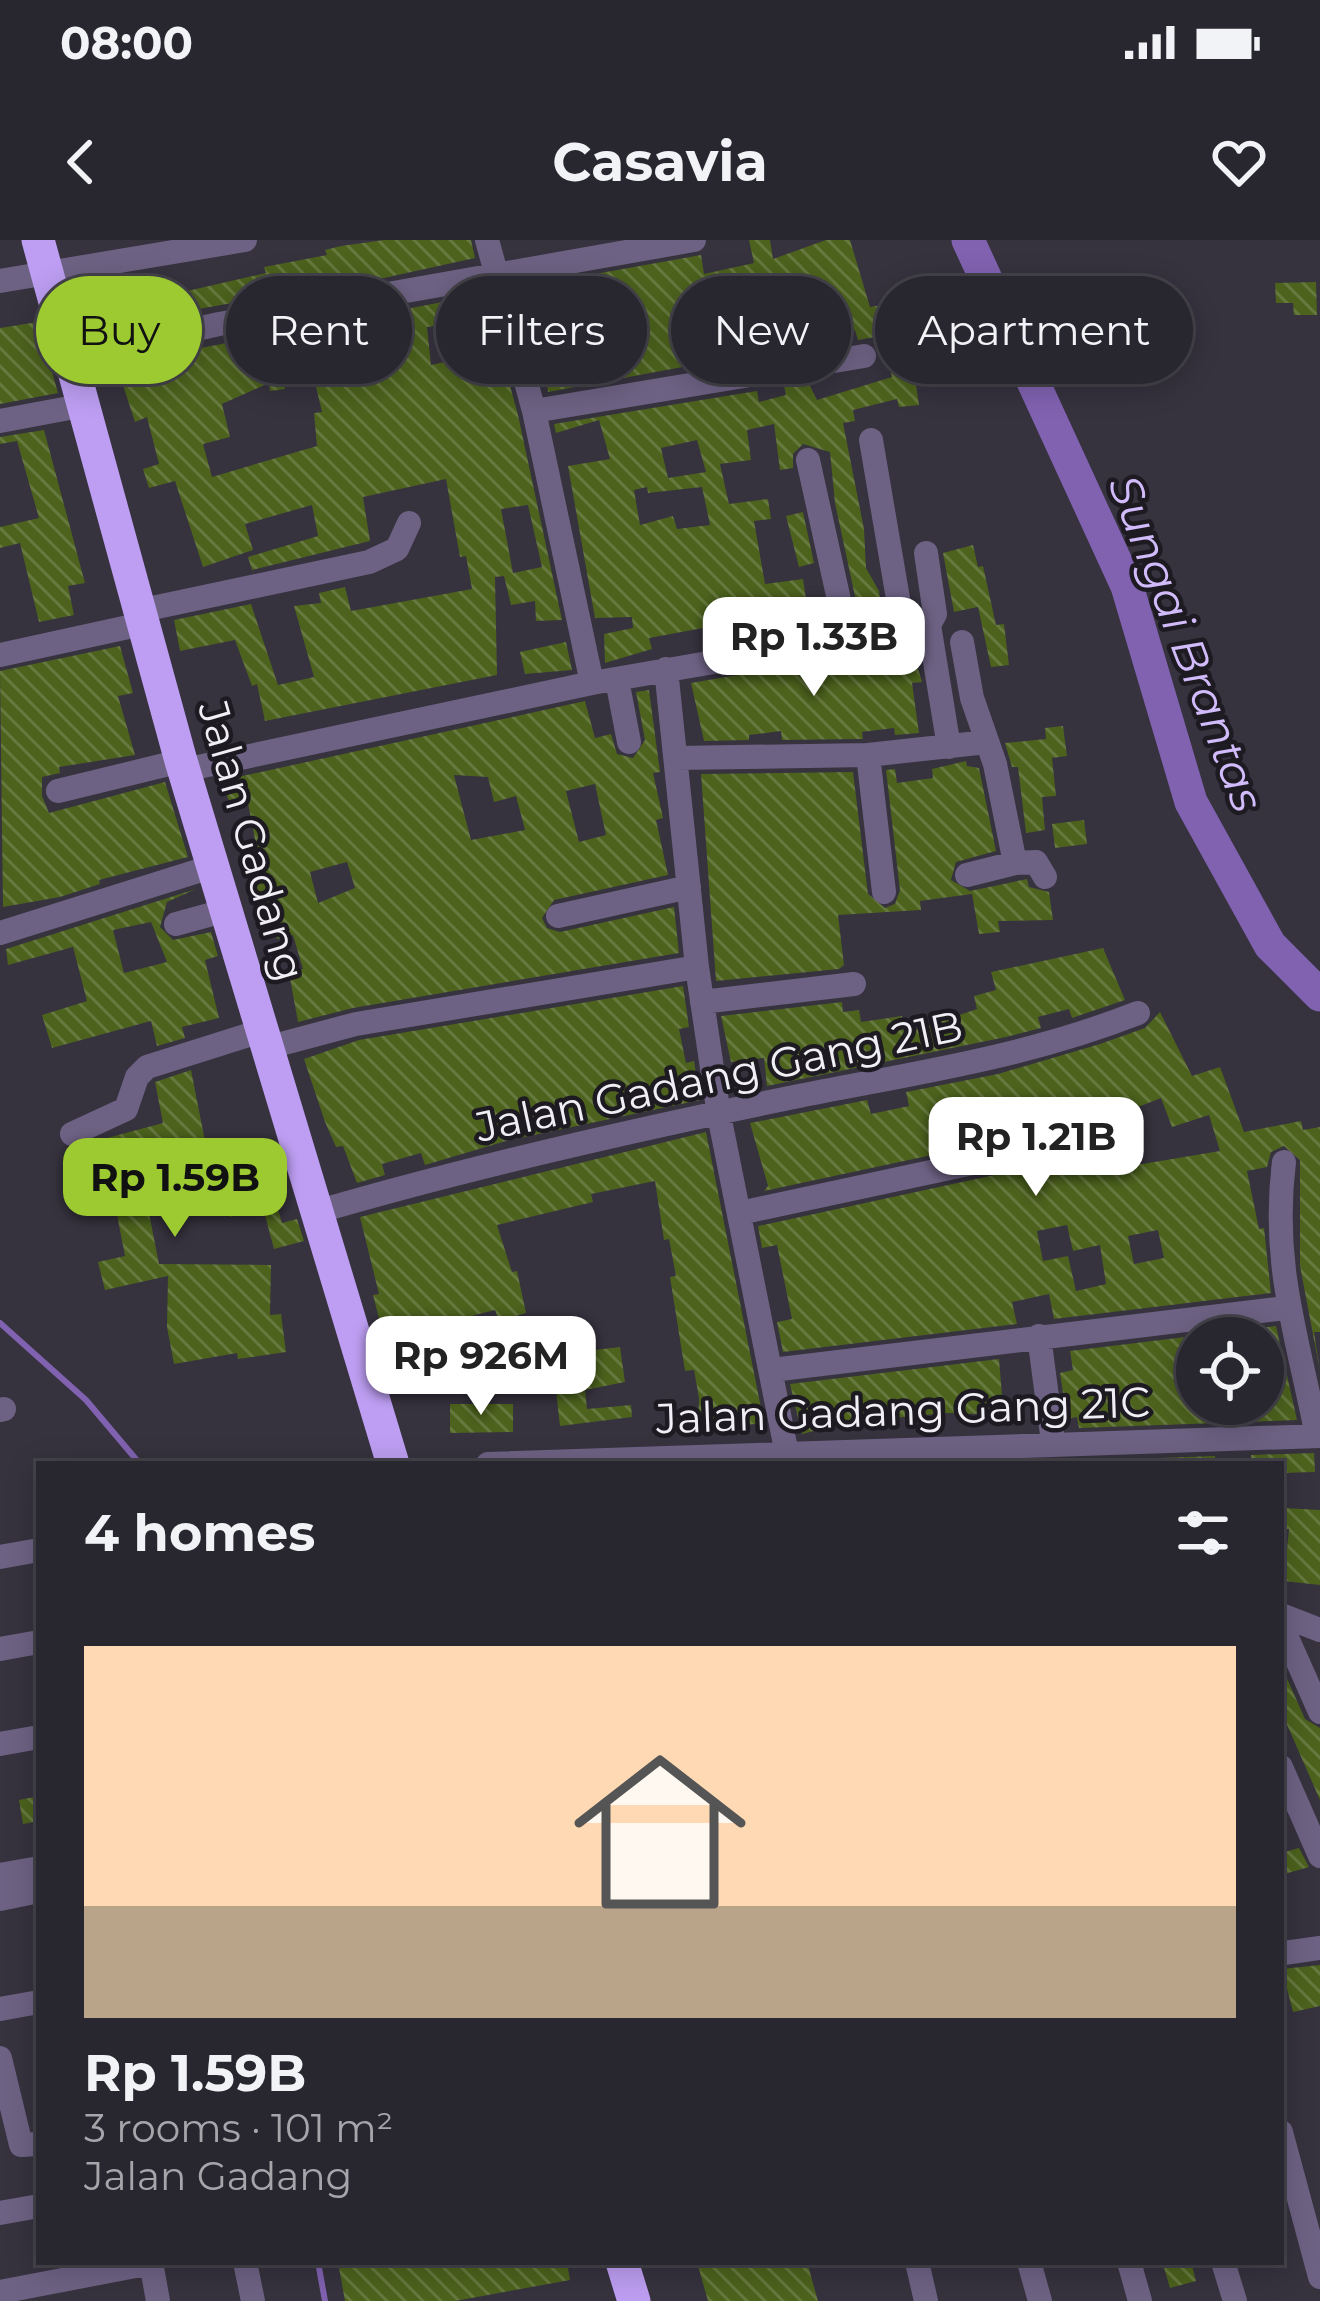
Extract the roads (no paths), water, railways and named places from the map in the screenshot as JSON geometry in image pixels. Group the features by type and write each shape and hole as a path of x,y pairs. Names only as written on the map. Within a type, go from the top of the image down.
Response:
{"highway":[{"name":"Jalan Gadang","path":"38,240 47,276"},
{"name":"Jalan Gadang","path":"74,384 182,766 392,1461"},
{"path":"623,2265 634,2301"}],"street":[{"path":"47,276 245,240"},
{"path":"488,240 497,276 694,240"},
{"path":"0,281 36,277"},
{"path":"202,328 436,287"},
{"path":"534,411 864,356"},
{"path":"527,384 605,681 629,742"},
{"path":"0,422 80,406"},
{"path":"871,440 949,747"},
{"path":"808,460 847,636"},
{"path":"0,655 369,562 397,550 409,523"},
{"path":"58,791 666,669 916,627 935,614 926,553"},
{"path":"962,642 1015,863"},
{"path":"666,669 697,967 719,1115 787,1458"},
{"path":"676,758 868,755 987,742"},
{"path":"868,755 884,892"},
{"path":"967,874 1036,862 1045,877"},
{"path":"0,933 214,866"},
{"path":"558,916 688,887"},
{"path":"176,924 227,910"},
{"path":"72,1134 126,1109 137,1077 147,1067 264,1040 697,967"},
{"path":"702,1002 854,984"},
{"name":"Jalan Gadang Gang 21B","path":"316,1213 506,1160 927,1076 1063,1041 1138,1013"},
{"path":"740,1213 1010,1155"},
{"path":"1284,1162 1278,1215 1286,1308 1318,1436"},
{"path":"772,1370 1286,1308"},
{"path":"1039,1336 1053,1442"},
{"name":"Jalan Gadang Gang 21C","path":"591,1461 787,1458 1053,1442 1089,1453 1220,1452 1318,1436"},
{"path":"0,1557 36,1551"},
{"path":"1284,1620 1320,1630"},
{"path":"1284,1626 1320,1712"},
{"path":"0,1649 36,1643"},
{"path":"0,1744 36,1738"},
{"path":"1284,1774 1320,1856"},
{"path":"0,1875 36,1869"},
{"path":"0,1899 36,1892"},
{"path":"1284,1953 1320,1948"},
{"path":"0,2009 36,2003"},
{"path":"0,2058 18,2138"},
{"path":"1284,2143 1320,2277"},
{"path":"0,2213 36,2207"},
{"path":"0,2292 138,2265"},
{"path":"141,2301 143,2265"},
{"path":"143,2265 158,2301"},
{"path":"246,2265 253,2301"},
{"path":"918,2265 926,2301"},
{"path":"1032,2265 1040,2301"},
{"path":"1130,2265 1140,2301"},
{"path":"1224,2265 1235,2301"}],"waterway":[{"name":"Sungai Brantas","path":"968,240 1127,586 1191,802 1270,945 1320,995"},
{"path":"0,1323 86,1400 137,1461"},
{"path":"319,2265 325,2301"}]}
